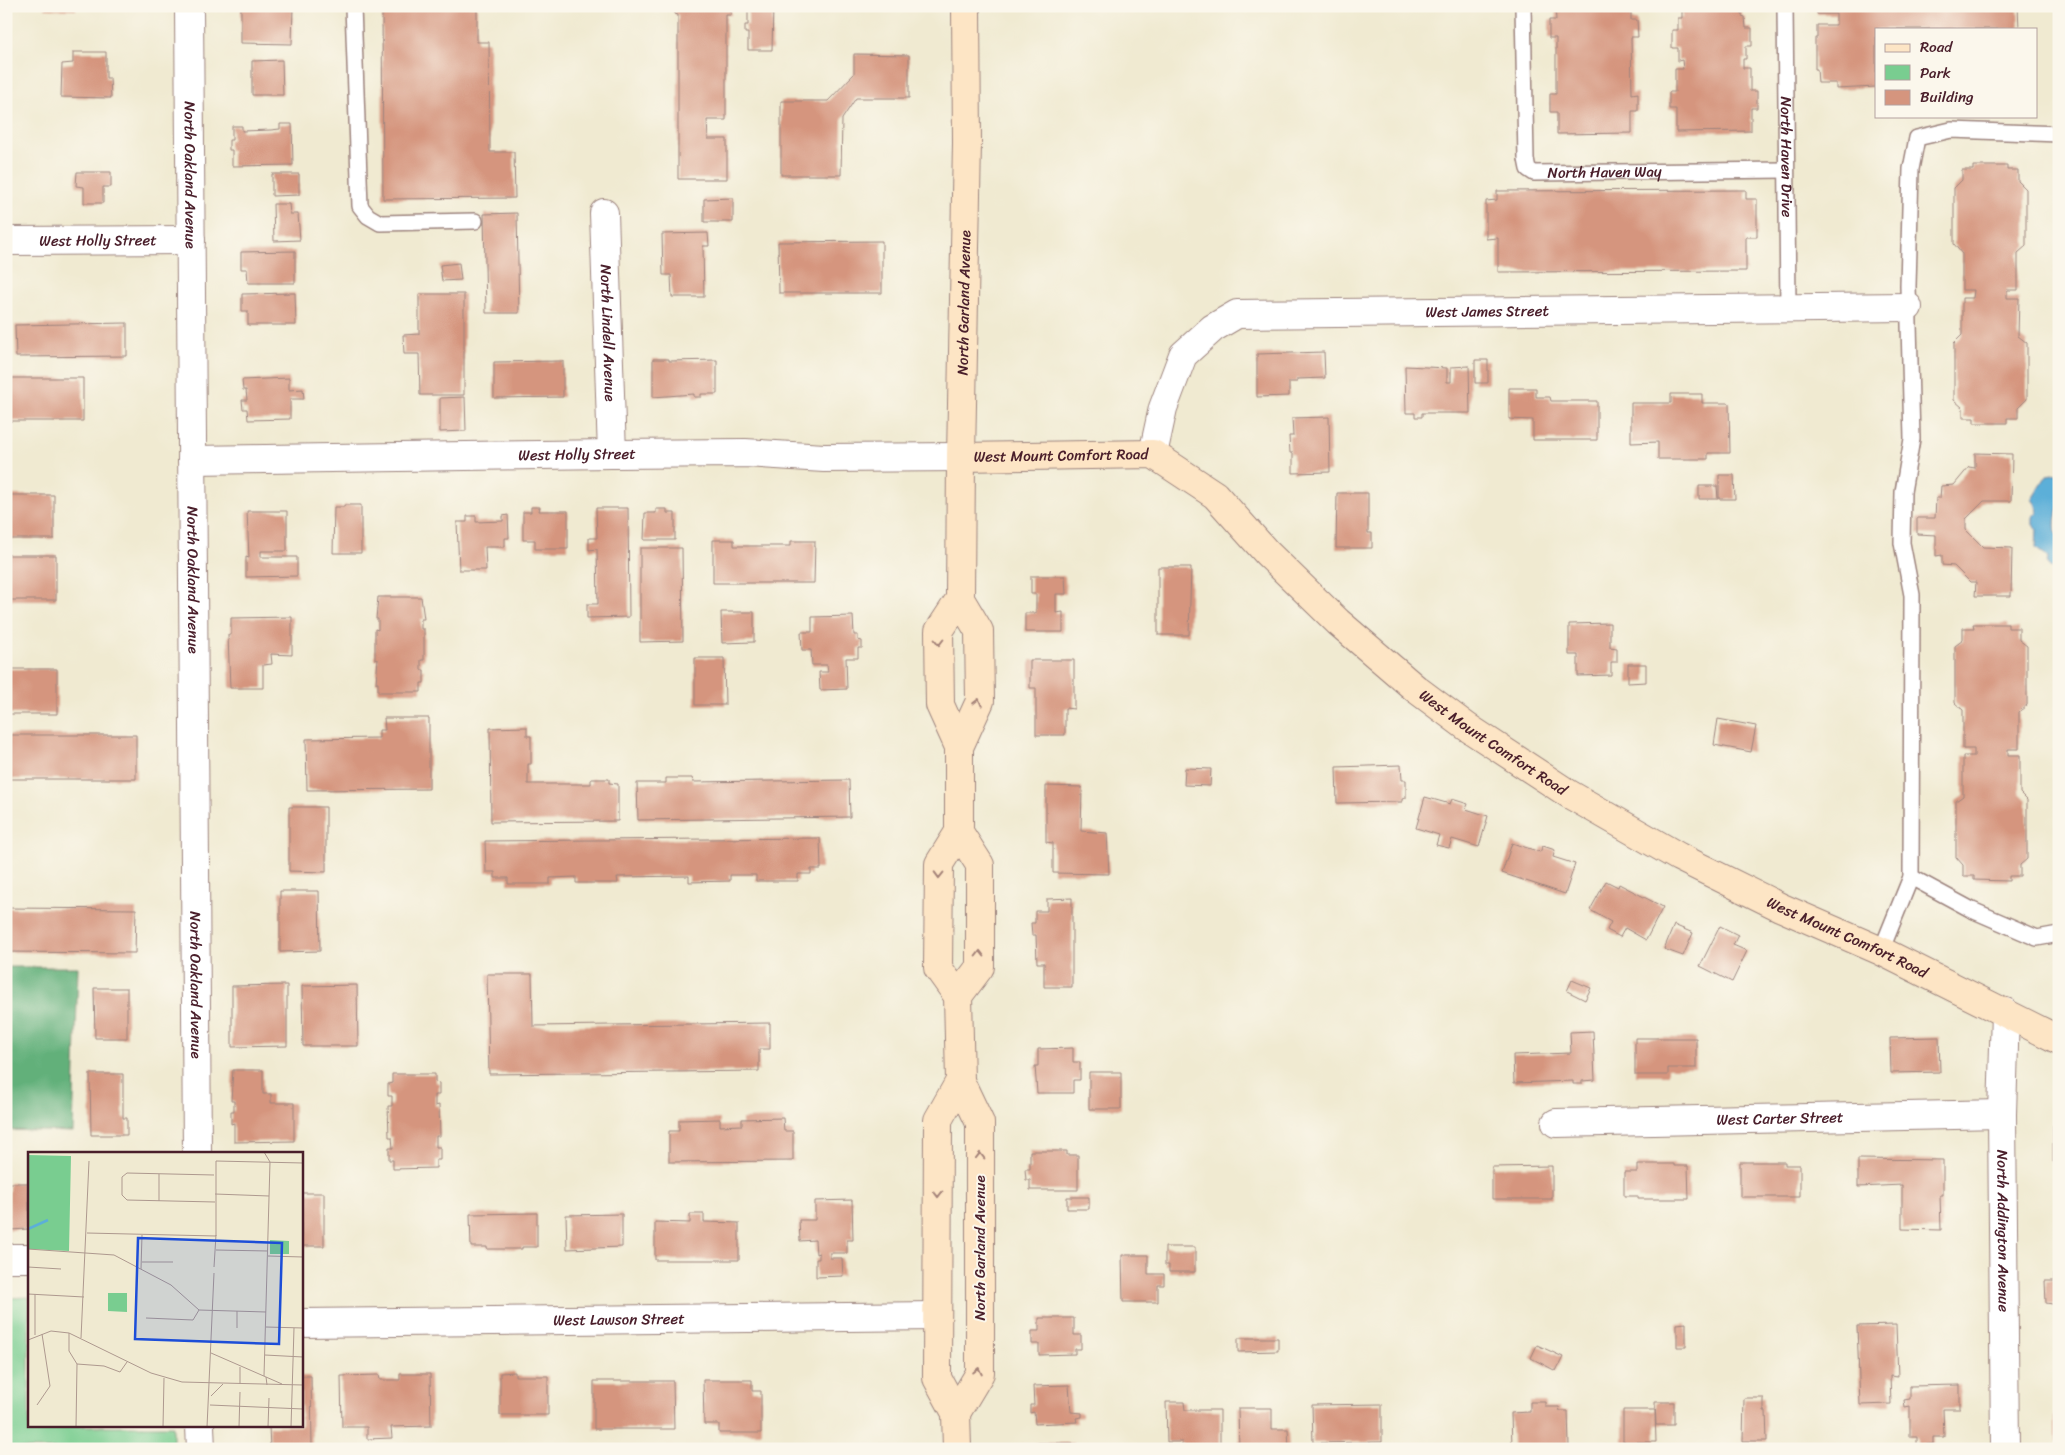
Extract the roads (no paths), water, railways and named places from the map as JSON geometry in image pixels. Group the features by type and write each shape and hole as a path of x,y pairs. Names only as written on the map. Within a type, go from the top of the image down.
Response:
{"main road":[{"name":"North Garland Avenue","path":"960,599 960,457 967,143 966,6"},
{"name":"West Mount Comfort Road","path":"960,457 1154,454 1215,495 1267,553 1338,622 1416,689 1491,743 1568,794 1679,857 1780,907 1881,950 2059,1040"},
{"path":"959,747 980,701 979,631 960,599 939,631 940,704 959,747 959,832 939,864 938,968 958,996 980,967 980,865 959,832"},
{"name":"North Garland Avenue","path":"956,1414 980,1373 980,1123 960,1081 958,996"},
{"path":"957,1449 956,1414 937,1378 938,1120 960,1081"}],"street":[{"name":"North Oakland Avenue","path":"189,6 197,1152"},
{"name":"North Lindell Avenue","path":"604,213 612,454"},
{"name":"West Holly Street","path":"6,241 191,240"},
{"name":"West James Street","path":"1154,454 1163,408 1183,356 1213,328 1237,314 1908,307"},
{"name":"West Holly Street","path":"192,460 745,453 824,458 960,457"},
{"name":"North Addington Avenue","path":"2005,1012 2002,1114 2006,1449"},
{"name":"West Carter Street","path":"1556,1123 2002,1114"},
{"path":"6,1258 28,1258"},
{"name":"West Lawson Street","path":"302,1323 937,1316"},
{"path":"200,1428 201,1449"}],"lane":[{"path":"353,6 360,206 368,216 380,223 475,221"},
{"name":"North Haven Way","path":"1523,6 1526,159 1528,169 1534,173 1786,170"},
{"name":"North Haven Drive","path":"1785,6 1788,308"},
{"path":"1881,950 1911,877 1912,595 1902,543 1903,492 1912,439 1908,307 1911,169 1918,138 1950,130 2059,134"},
{"path":"1911,877 1972,910 2037,938 2059,934"}],"water":[{"path":"2059,473 2060,502 2055,526 2059,537 2059,570 2053,570 2047,564 2048,558 2036,548 2037,529 2033,525 2033,516 2037,512 2036,505 2032,499 2047,475"}]}
